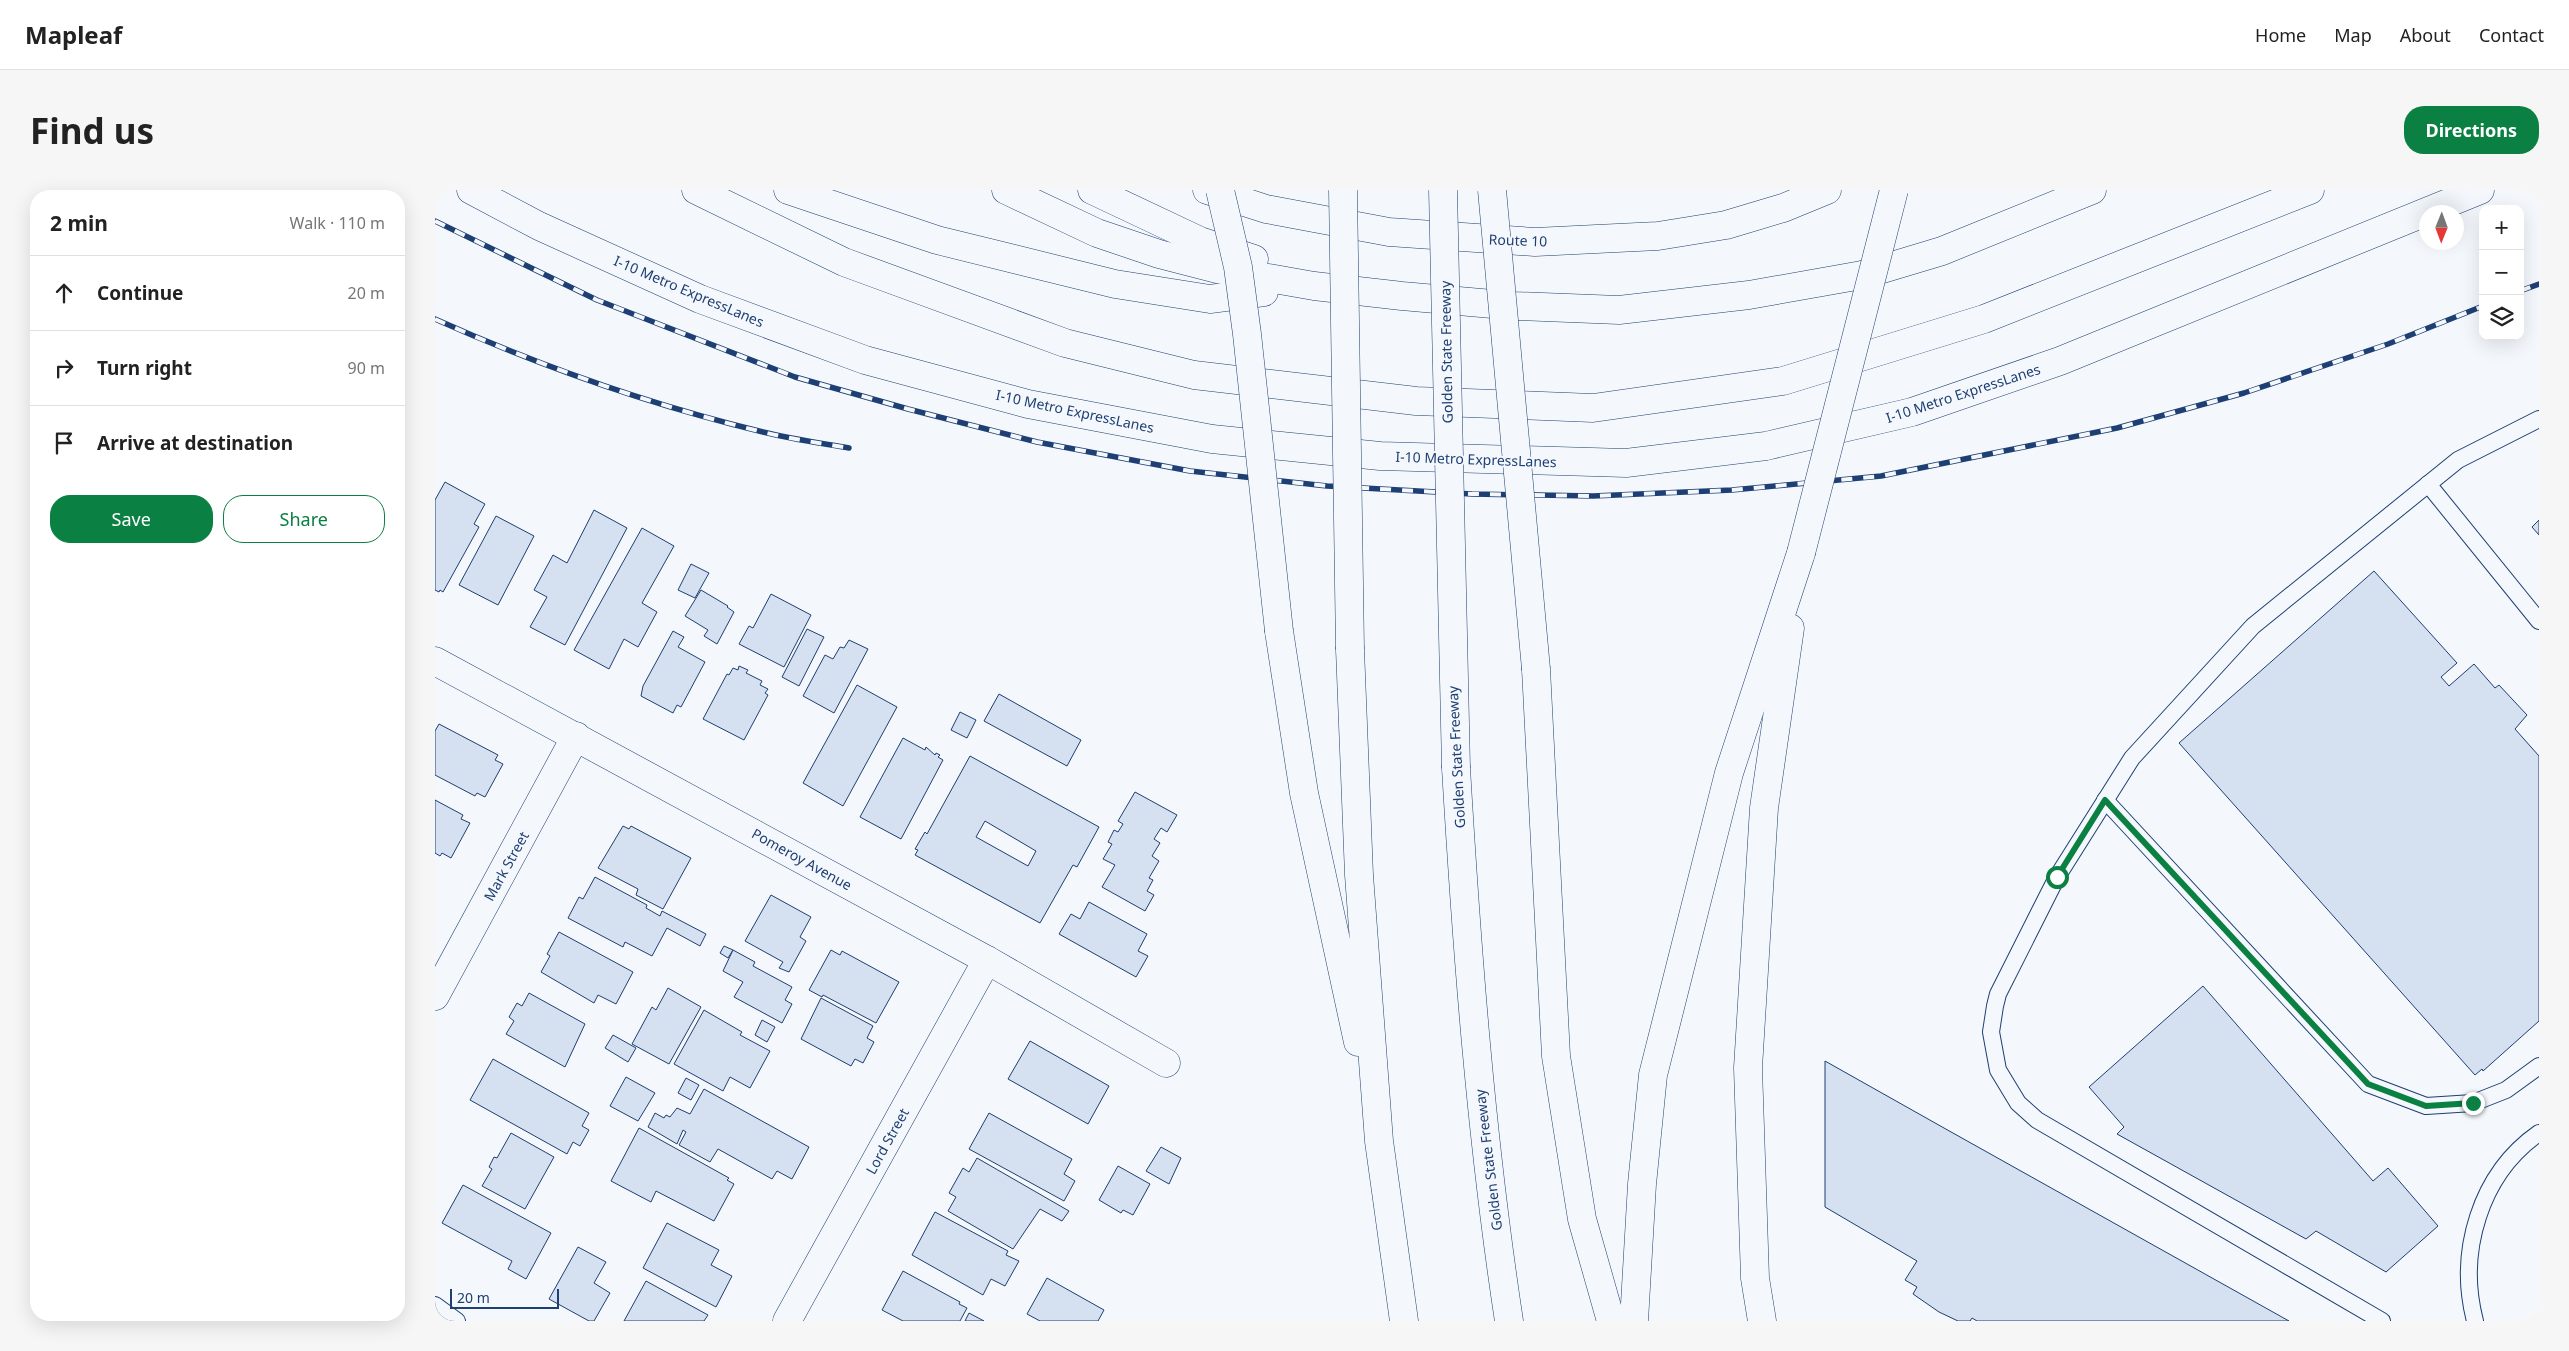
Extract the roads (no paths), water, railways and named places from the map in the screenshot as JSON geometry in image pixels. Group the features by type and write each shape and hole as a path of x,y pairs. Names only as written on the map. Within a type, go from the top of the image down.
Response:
{"main road":[{"name":"I-10 Metro ExpressLanes","path":"471,190 539,226 700,299 865,360 1028,404 1212,439 1380,456 1626,463 1767,446 1912,412 2061,362 2480,190"},
{"path":"696,190 844,262 1065,343 1194,375 1416,401 1593,408 1783,381 1984,319 2310,190"},
{"path":"788,190 937,240 1115,284 1209,299 1314,286"},
{"path":"1006,190 1097,233 1159,254 1217,269 1314,286 1402,296 1515,306 1619,310 1749,295 1863,274 1933,253 2092,190"},
{"path":"1093,190 1199,241 1299,274 1402,296"},
{"name":"Route 10","path":"1207,190 1266,209 1389,232 1535,242 1658,236 1726,225 1783,208 1827,190"},
{"path":"1220,190 1238,267 1246,324 1279,631 1304,794 1379,1141"},
{"path":"1343,190 1350,650 1359,875 1379,1141 1404,1321"},
{"name":"Golden State Freeway","path":"1443,190 1452,664 1466,940 1482,1119 1509,1321"},
{"path":"1492,190 1536,669 1556,1056 1583,1219 1611,1321"},
{"path":"1633,1321 1642,1184 1653,1075 1729,773 1801,553 1893,190"},
{"path":"1763,1321 1755,1278 1748,1068 1764,808 1801,553"},
{"name":"Pomeroy Avenue","path":"435,661 987,960 1166,1063"},
{"name":"Mark Street","path":"435,996 576,736"},
{"name":"Lord Street","path":"787,1321 987,960"}],"lane":[{"path":"2382,1321 2037,1120 2017,1103 2003,1081 1994,1057 1991,1032 1998,994 2057,877 2132,758 2253,626 2458,460 2539,419"},
{"path":"2428,484 2539,621"},
{"path":"2105,800 2368,1084 2426,1106 2473,1103 2506,1090 2539,1066"},
{"path":"2475,1321 2469,1290 2468,1268 2470,1248 2481,1208 2501,1171 2514,1155 2539,1133"},
{"path":"435,1306 457,1321"}],"railway":[{"path":"435,221 597,300 795,377 908,409 1037,442 1190,471 1327,486 1472,494 1593,496 1732,490 1881,476 2117,428 2244,393 2388,344 2479,308"},
{"path":"2524,290 2539,284"},
{"path":"435,319 555,368 679,410 763,432 849,448"}]}
